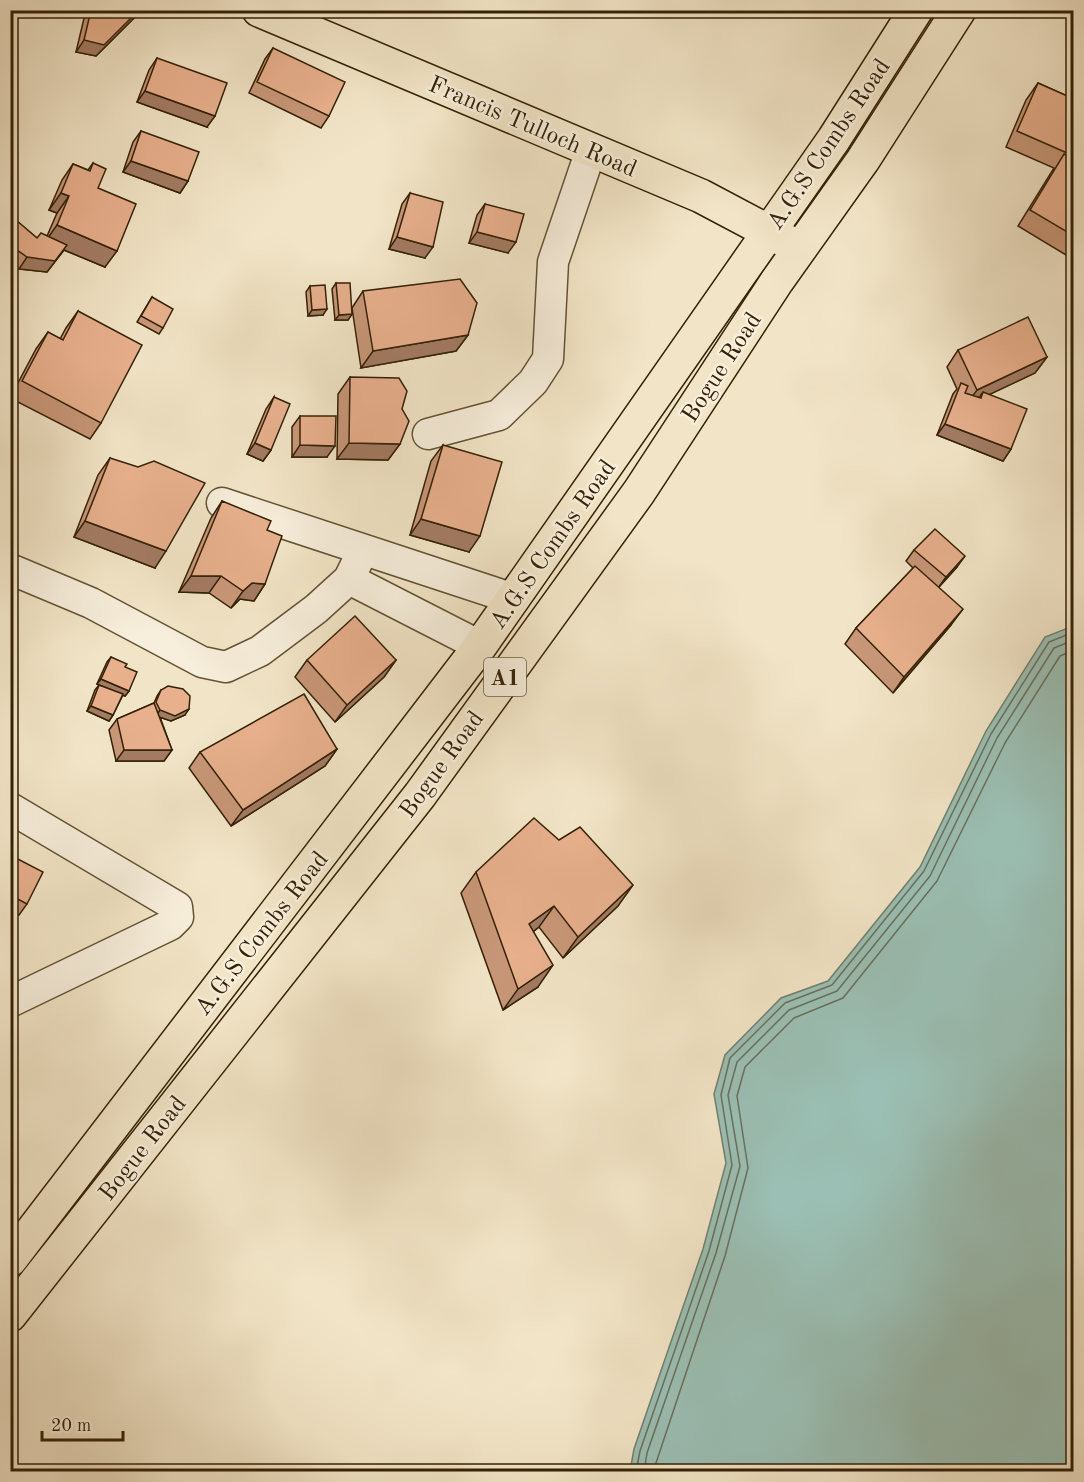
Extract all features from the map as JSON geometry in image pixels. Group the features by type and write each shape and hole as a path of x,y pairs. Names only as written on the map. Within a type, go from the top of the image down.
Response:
{"main road":[{"name":"Francis Tulloch Road","path":"259,10 702,196 769,230 802,250"},
{"name":"A.G.S Combs Road","path":"10,1260 480,646 834,139 916,10"},
{"name":"Bogue Road","path":"10,1315 420,795 639,492 777,281 802,250 959,10"}],"street":[{"path":"428,434 499,415 533,382 548,358 553,262 591,150"},
{"path":"222,503 513,599"},
{"path":"10,569 92,603 202,662 226,667 260,651 349,579 363,550"},
{"path":"349,579 480,646"},
{"path":"10,808 177,907 178,917 170,925 10,1002"}],"water":[{"path":"1073,626 1073,1471 630,1471 634,1449 703,1249 726,1163 714,1094 725,1055 781,998 828,981 920,867 986,731 1045,637"}],"building":[{"path":"91,10 139,10 104,45 84,40"},
{"path":"273,48 345,82 329,116 257,82"},
{"path":"157,58 227,83 215,116 145,91"},
{"path":"1038,83 1074,99 1074,156 1017,131"},
{"path":"141,131 199,152 188,181 131,161"},
{"path":"1064,154 1074,160 1074,236 1030,210"},
{"path":"93,163 106,169 98,188 136,204 117,251 57,225 69,196 61,193 73,164 90,171"},
{"path":"410,193 443,202 433,247 397,237"},
{"path":"485,204 524,214 516,242 477,232"},
{"path":"10,215 37,238 41,233 67,245 55,261 27,257 10,245"},
{"path":"460,279 477,303 468,335 373,351 363,291"},
{"path":"336,283 350,283 352,314 339,315"},
{"path":"325,285 327,309 312,310 310,286"},
{"path":"152,297 173,309 163,328 141,316"},
{"path":"78,311 142,345 101,423 22,381 48,332 63,340"},
{"path":"1028,317 1047,357 977,390 958,350"},
{"path":"350,377 399,378 407,391 402,409 409,421 400,444 349,443"},
{"path":"961,383 968,386 965,393 981,398 983,392 1027,409 1011,449 945,424"},
{"path":"274,397 290,404 271,450 255,443"},
{"path":"300,416 336,416 335,446 300,445"},
{"path":"443,445 502,462 480,536 421,519"},
{"path":"110,458 138,467 154,461 205,483 166,551 85,521"},
{"path":"222,501 271,521 267,530 282,536 265,584 252,583 243,591 221,576 191,576"},
{"path":"935,529 965,556 946,577 914,550"},
{"path":"915,566 963,609 904,677 856,628"},
{"path":"355,616 396,660 347,705 307,660"},
{"path":"111,657 127,664 125,667 137,672 129,691 101,679"},
{"path":"99,685 123,694 113,715 91,706"},
{"path":"168,686 183,689 190,696 189,709 175,716 160,710 156,702 161,690"},
{"path":"304,694 337,749 243,810 200,752"},
{"path":"154,703 172,750 124,750 117,719"},
{"path":"534,818 559,840 580,827 633,885 578,937 554,906 529,924 553,965 518,989 476,872"},
{"path":"10,855 43,872 27,904 10,895"}]}
